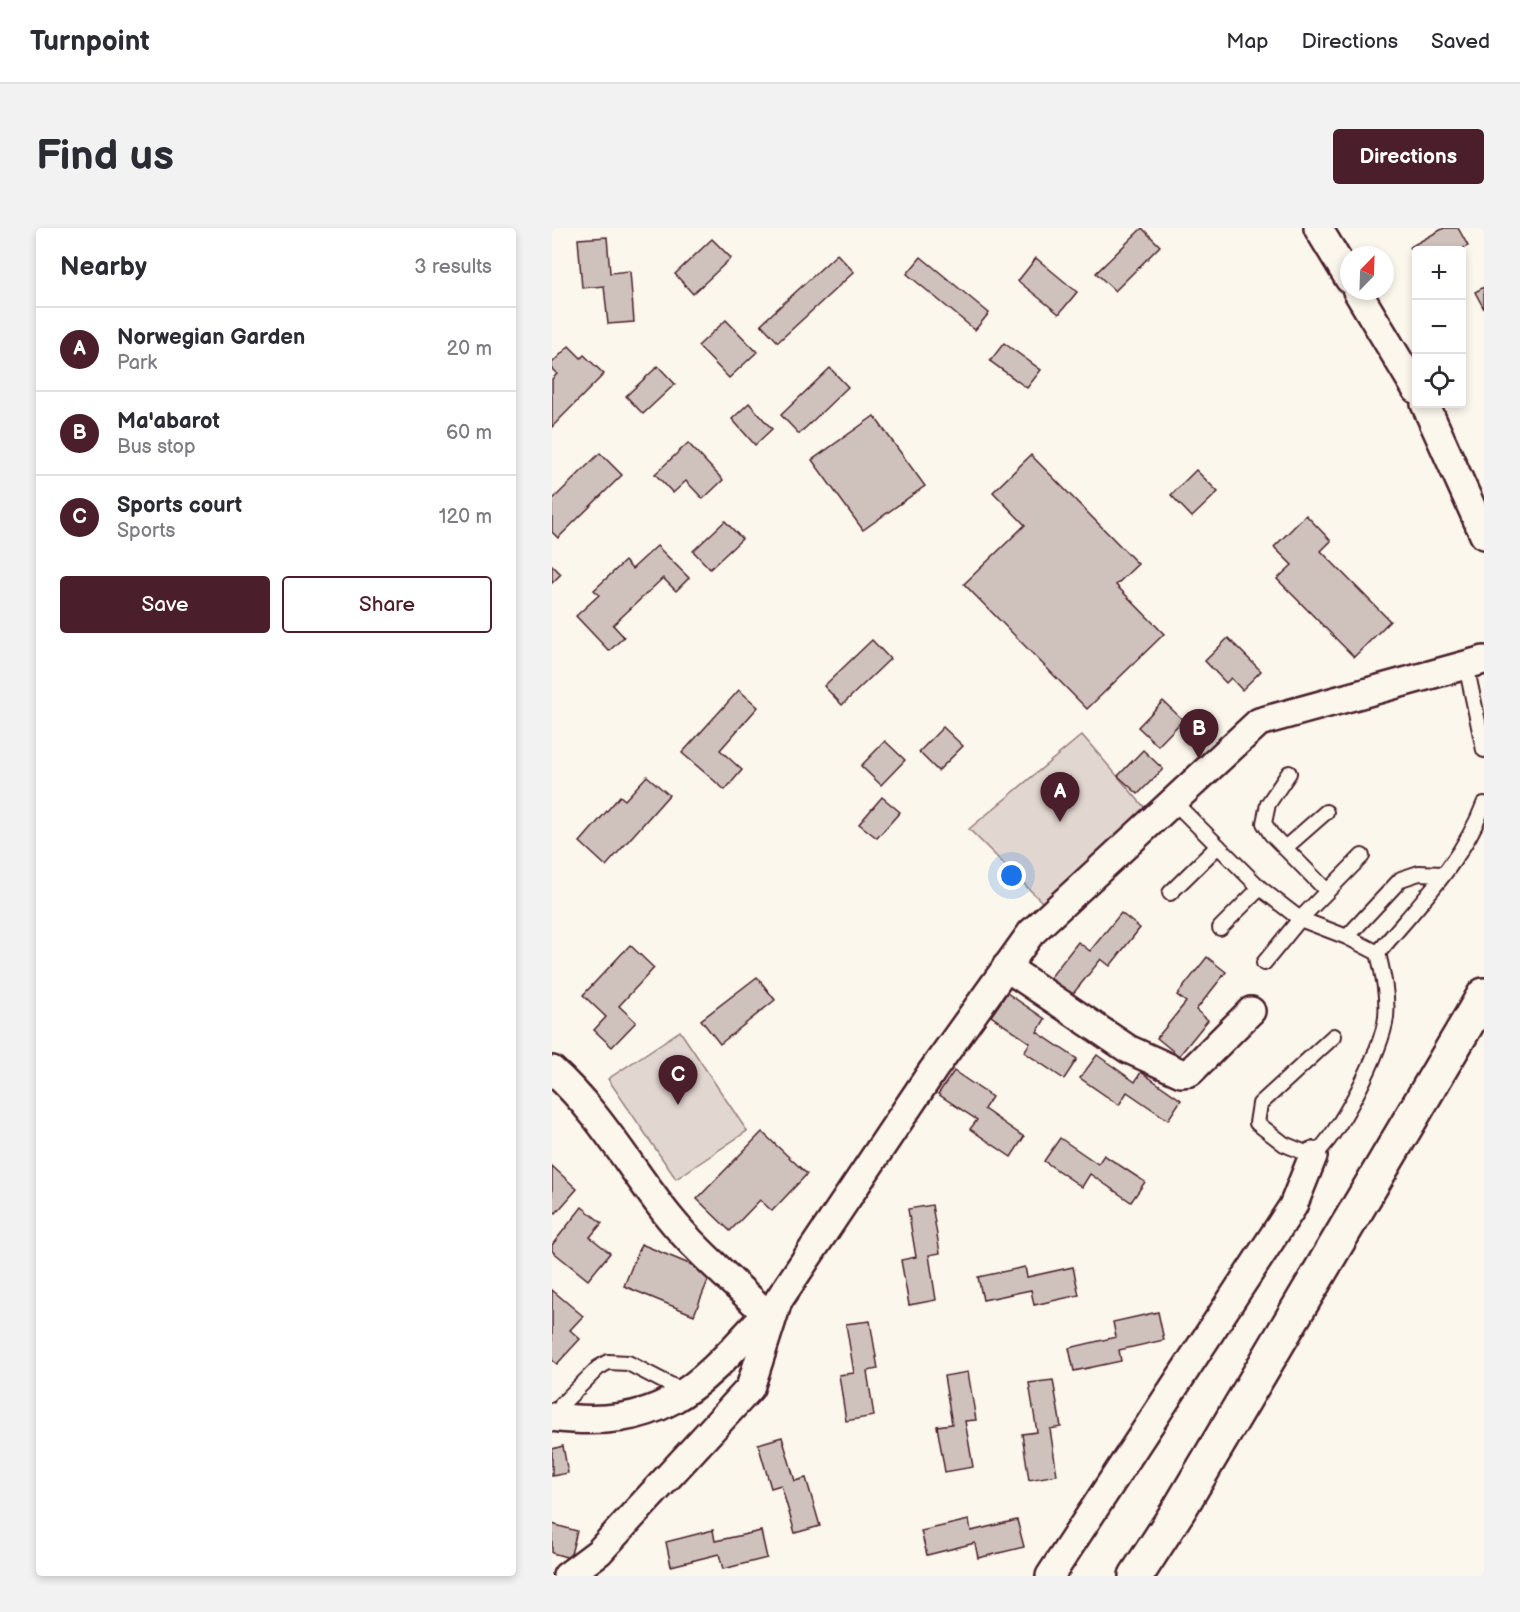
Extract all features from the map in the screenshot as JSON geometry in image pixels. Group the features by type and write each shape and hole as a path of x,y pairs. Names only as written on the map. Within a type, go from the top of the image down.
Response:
{"main road":[{"path":"1136,1576 1186,1498 1484,995"}],"street":[{"path":"1318,228 1340,264"},
{"path":"1362,300 1412,382"},
{"path":"1427,408 1484,535"},
{"path":"554,1417 574,1420 639,1413 662,1407 686,1393 772,1308 933,1070 1030,933 1259,722 1475,663"},
{"path":"1006,967 1128,1049 1181,1073 1190,1072 1251,1011"},
{"path":"554,1074 593,1113 671,1219 772,1308"},
{"path":"1050,1576 1293,1206 1313,1156"},
{"path":"567,1576 599,1552 750,1388 772,1308"}],"lane":[{"path":"1475,663 1484,750"},
{"path":"1289,773 1268,804 1264,823 1327,891"},
{"path":"1173,801 1260,888 1300,919 1347,937 1378,953"},
{"path":"1378,953 1443,874 1477,823 1484,804"},
{"path":"1285,848 1326,812"},
{"path":"1170,893 1218,846"},
{"path":"1263,963 1300,919 1362,856"},
{"path":"1347,937 1390,888 1401,879 1419,873 1443,874"},
{"path":"1220,928 1260,888"},
{"path":"1334,1036 1260,1104 1256,1115 1257,1123 1284,1144 1313,1156 1337,1129 1380,1046 1386,1018 1384,981 1378,953"},
{"path":"554,1417 562,1404 598,1368 608,1362 628,1363 686,1393"}],"shaded area":[{"path":"1082,735 1151,815 1049,909 969,829"},
{"path":"680,1031 747,1131 676,1179 608,1079"}],"building":[{"path":"1142,228 1160,246 1115,291 1096,273"},
{"path":"1444,228 1458,228 1468,246 1412,246 1412,251 1410,247"},
{"path":"607,237 610,273 630,271 634,322 608,324 604,286 582,288 578,239"},
{"path":"712,239 731,258 693,294 675,274"},
{"path":"837,254 854,272 778,342 761,324"},
{"path":"921,257 989,313 975,330 907,274"},
{"path":"1036,258 1077,292 1059,314 1018,281"},
{"path":"1484,287 1484,309 1475,292"},
{"path":"726,320 757,352 729,378 698,346"},
{"path":"1004,343 1041,370 1027,388 990,361"},
{"path":"569,346 581,358 584,355 604,374 552,427 552,379 557,374 552,369 552,363"},
{"path":"658,366 675,384 643,414 626,396"},
{"path":"830,368 848,387 799,434 781,415"},
{"path":"749,403 772,429 755,445 732,419"},
{"path":"874,416 925,486 863,530 812,460"},
{"path":"688,443 723,480 703,499 686,481 673,493 655,474"},
{"path":"600,453 622,475 558,538 552,532 552,500"},
{"path":"1031,455 1138,564 1116,585 1164,634 1087,709 964,584 1025,525 993,492"},
{"path":"1196,470 1218,492 1192,517 1171,495"},
{"path":"1306,515 1331,541 1321,551 1390,621 1354,657 1277,579 1292,565 1274,547"},
{"path":"725,521 742,539 710,569 693,551"},
{"path":"657,546 689,578 676,591 663,578 613,625 624,637 609,651 576,616 599,595 594,590 625,561 632,569"},
{"path":"552,565 561,574 552,583"},
{"path":"1228,638 1261,671 1242,690 1231,678 1226,683 1205,661"},
{"path":"872,640 890,659 842,705 824,686"},
{"path":"739,690 758,707 720,750 742,770 725,790 682,753"},
{"path":"1163,701 1183,720 1158,746 1138,727"},
{"path":"943,727 963,746 938,771 919,752"},
{"path":"885,741 905,760 881,785 861,766"},
{"path":"1143,750 1163,769 1138,794 1118,776"},
{"path":"647,776 669,795 606,866 580,842 620,796 625,800"},
{"path":"882,797 900,812 877,838 859,824"},
{"path":"1121,913 1140,928 1110,966 1101,959 1072,995 1050,978 1078,942 1090,951"},
{"path":"630,945 654,968 619,1006 636,1022 612,1047 594,1030 606,1017 583,995"},
{"path":"1207,957 1226,972 1196,1010 1208,1020 1179,1056 1157,1038 1186,1002 1177,995"},
{"path":"757,977 775,1000 720,1044 701,1020"},
{"path":"1007,993 1045,1019 1037,1032 1077,1059 1064,1079 1024,1052 1030,1043 991,1016"},
{"path":"1097,1055 1135,1082 1141,1072 1181,1100 1168,1120 1127,1092 1119,1105 1080,1078"},
{"path":"954,1071 992,1097 984,1109 1024,1137 1011,1157 970,1129 977,1120 938,1094"},
{"path":"762,1132 807,1174 772,1211 760,1200 730,1231 697,1199"},
{"path":"1060,1138 1098,1164 1104,1155 1145,1182 1131,1202 1090,1174 1082,1187 1044,1161"},
{"path":"552,1166 577,1189 556,1213 552,1210"},
{"path":"932,1205 940,1253 929,1255 936,1300 909,1305 901,1260 916,1257 908,1209"},
{"path":"582,1207 602,1223 590,1237 610,1253 588,1280 552,1251 552,1245"},
{"path":"641,1244 711,1273 694,1315 624,1286"},
{"path":"1025,1267 1027,1277 1073,1267 1079,1295 1034,1305 1031,1290 983,1300 978,1277"},
{"path":"552,1290 583,1316 570,1330 580,1339 557,1364 552,1360"},
{"path":"1158,1312 1164,1340 1119,1350 1121,1361 1074,1371 1069,1348 1116,1337 1113,1322"},
{"path":"870,1321 878,1369 867,1371 874,1416 846,1421 839,1375 854,1373 846,1324"},
{"path":"968,1372 976,1420 965,1421 973,1467 945,1472 937,1426 952,1424 944,1376"},
{"path":"1053,1380 1061,1427 1050,1429 1057,1475 1029,1480 1022,1434 1037,1432 1029,1383"},
{"path":"782,1437 795,1481 806,1478 820,1526 795,1533 781,1485 771,1488 758,1444"},
{"path":"563,1446 568,1473 552,1476 552,1449"},
{"path":"969,1520 971,1531 1017,1520 1024,1547 978,1558 975,1543 927,1555 921,1531"},
{"path":"552,1524 577,1531 570,1558 552,1553"},
{"path":"713,1530 715,1541 761,1531 767,1558 723,1569 719,1554 671,1566 666,1542"}],"place":[{"name":"Ma'abarot","path":"1199,759"},
{"name":"Norwegian Garden","path":"1060,822"},
{"name":"Sports court","path":"678,1105"}]}
